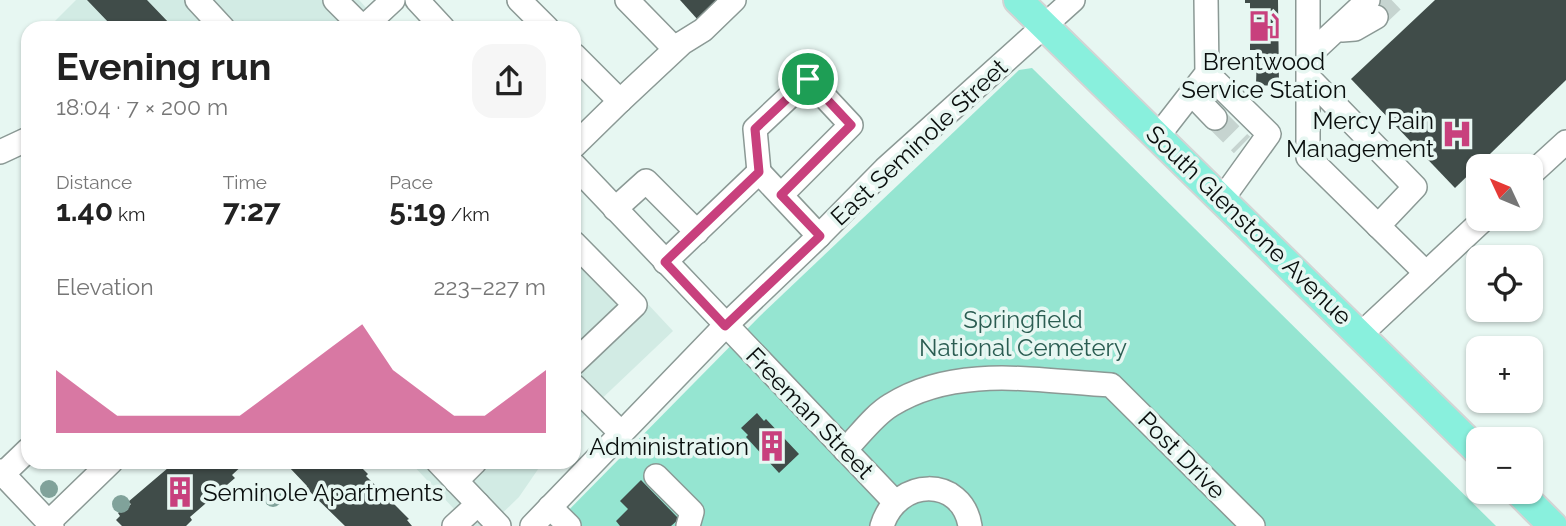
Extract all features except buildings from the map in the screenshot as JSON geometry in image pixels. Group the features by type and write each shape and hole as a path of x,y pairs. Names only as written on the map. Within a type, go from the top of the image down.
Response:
{"main road":[{"name":"South Glenstone Avenue","path":"1018,0 1362,334 1466,439"},
{"path":"1531,504 1553,526"}],"street":[{"path":"197,0 216,21"},
{"path":"335,0 356,21"},
{"path":"370,21 393,0"},
{"path":"416,0 436,21"},
{"path":"520,0 540,21"},
{"path":"627,0 675,49"},
{"path":"581,139 675,49 703,30 734,0"},
{"name":"East Seminole Street","path":"532,526 725,326 820,236 885,169 1073,0"},
{"path":"1158,136 1207,73 1206,0"},
{"path":"1308,0 1308,157 1426,273"},
{"path":"1309,55 1335,31 1372,9"},
{"path":"581,62 620,101"},
{"path":"1207,73 1269,134 1247,150 1223,198"},
{"path":"1309,78 1415,187 1378,226"},
{"path":"781,195 851,125 808,79 755,129 759,172 820,236"},
{"path":"1191,93 1215,118"},
{"path":"0,152 21,142"},
{"path":"1544,162 1566,142"},
{"path":"665,262 759,172"},
{"name":"Freeman Street","path":"581,173 894,501"},
{"path":"615,209 646,181 697,232"},
{"path":"1362,334 1471,231"},
{"path":"581,250 635,305 581,356"},
{"name":"Post Drive","path":"845,450 889,405 934,385 966,378 1111,385 1253,526"},
{"path":"581,393 621,433"},
{"path":"21,456 1,472 42,522 103,469"},
{"path":"445,469 499,526"},
{"path":"456,481 468,469"},
{"path":"656,476 692,512 688,526"},
{"path":"882,526 894,501 908,492 923,488 952,496 964,508 970,526"},
{"path":"454,526 478,504"},
{"path":"550,507 569,526"}],"shaded area":[{"path":"76,0 359,0 378,21 55,21"},
{"path":"581,232 673,331 581,418"},
{"path":"417,469 538,469 519,497 489,526 470,526"}],"green space":[{"name":"Springfield National Cemetery","path":"1032,68 1466,496 1466,504 1474,504 1496,526 553,526 760,316 1019,70"}],"tunnel":[{"path":"1376,17 1394,0"},
{"path":"1215,118 1242,145"}],"place":[{"name":"Brentwood Service Station","path":"1264,26"},
{"name":"Mercy Pain Management","path":"1457,134"},
{"name":"Administration","path":"772,446"},
{"name":"Seminole Apartments","path":"180,492"}],"route":[{"path":"808,79 851,125 781,195 820,236 725,326 665,262 759,172 755,129 808,79"}]}
